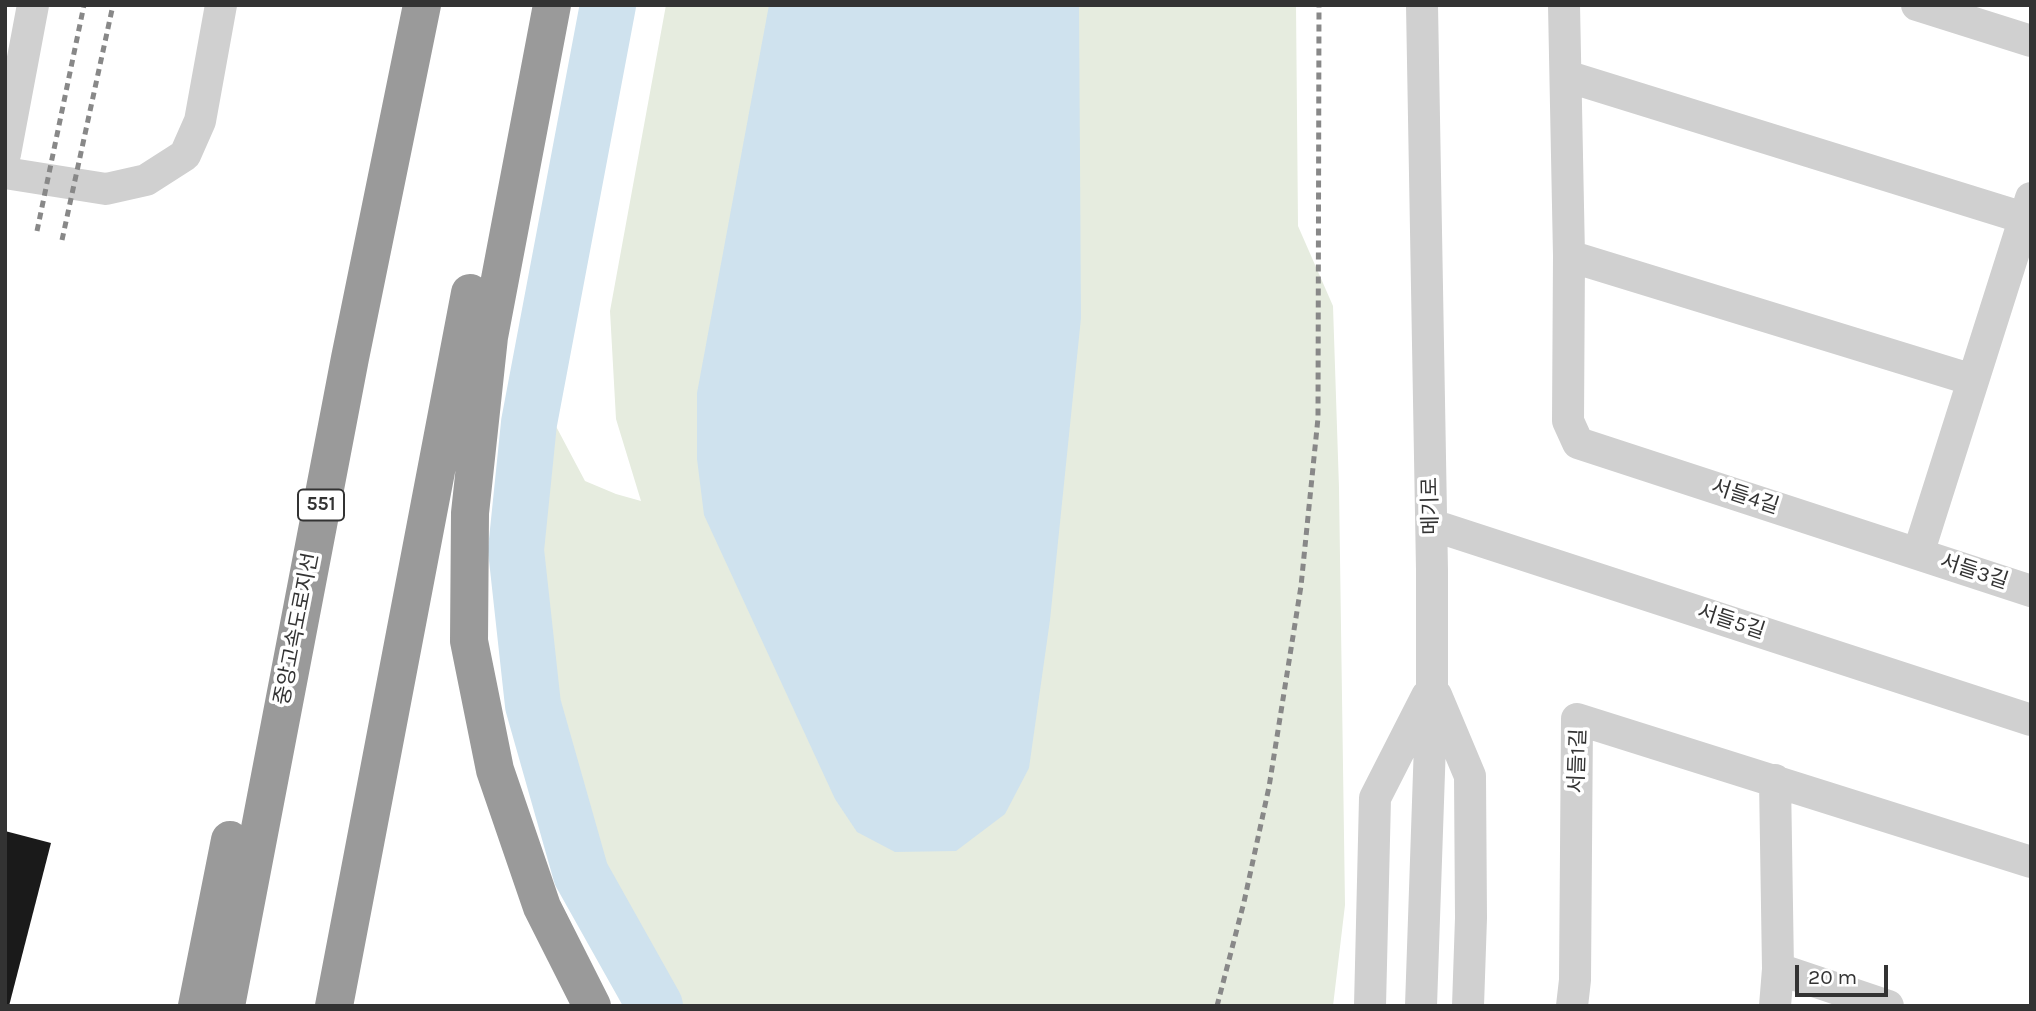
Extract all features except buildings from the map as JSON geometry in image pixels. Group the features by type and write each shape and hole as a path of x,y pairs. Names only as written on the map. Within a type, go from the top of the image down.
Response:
{"highway":[{"name":"중앙고속도로지선","path":"226,1006 288,675 422,5"},
{"path":"334,1006 526,5"},
{"path":"552,5 489,337 470,513 469,641 495,770 542,907 592,1006"},
{"path":"197,1006 250,738 288,675"}],"street":[{"path":"5,154 33,5"},
{"path":"5,173 106,189 146,180 185,155 200,121 221,5"},
{"name":"메기로","path":"1421,1006 1432,685 1432,525 1422,5"},
{"name":"서들4길","path":"1564,5 1569,256 1568,421 1578,443 1918,554"},
{"path":"1917,5 2031,41"},
{"path":"1566,76 2028,208 1918,554"},
{"path":"1569,256 1973,380"},
{"name":"서들5길","path":"1432,525 2031,720"},
{"name":"서들3길","path":"1918,554 2031,591"},
{"path":"1370,1006 1376,798 1432,685"},
{"path":"1432,685 1469,776 1471,918 1468,1006"},
{"name":"서들1길","path":"1572,1006 1575,979 1577,719 2031,862"},
{"path":"1774,780 1777,969 1775,1006"},
{"path":"1777,969 1888,1006"}],"shaded area":[{"path":"666,5 1296,5 1298,226 1333,306 1339,488 1345,905 1333,1006 679,1006 617,886 586,833 568,749 548,682 532,564 550,415 585,481 641,501 616,419 610,311"}],"water":[{"path":"769,5 1079,5 1081,318 1050,620 1029,768 1005,814 956,851 895,852 857,832 835,799 704,515 697,459 697,393"}],"waterway":[{"path":"608,5 529,423 516,550 533,705 581,874 655,1006"}],"railway":[{"path":"37,231 84,5"},
{"path":"62,240 113,5"},
{"path":"1217,1006 1244,902 1269,787 1301,586 1318,418 1319,5"}]}
